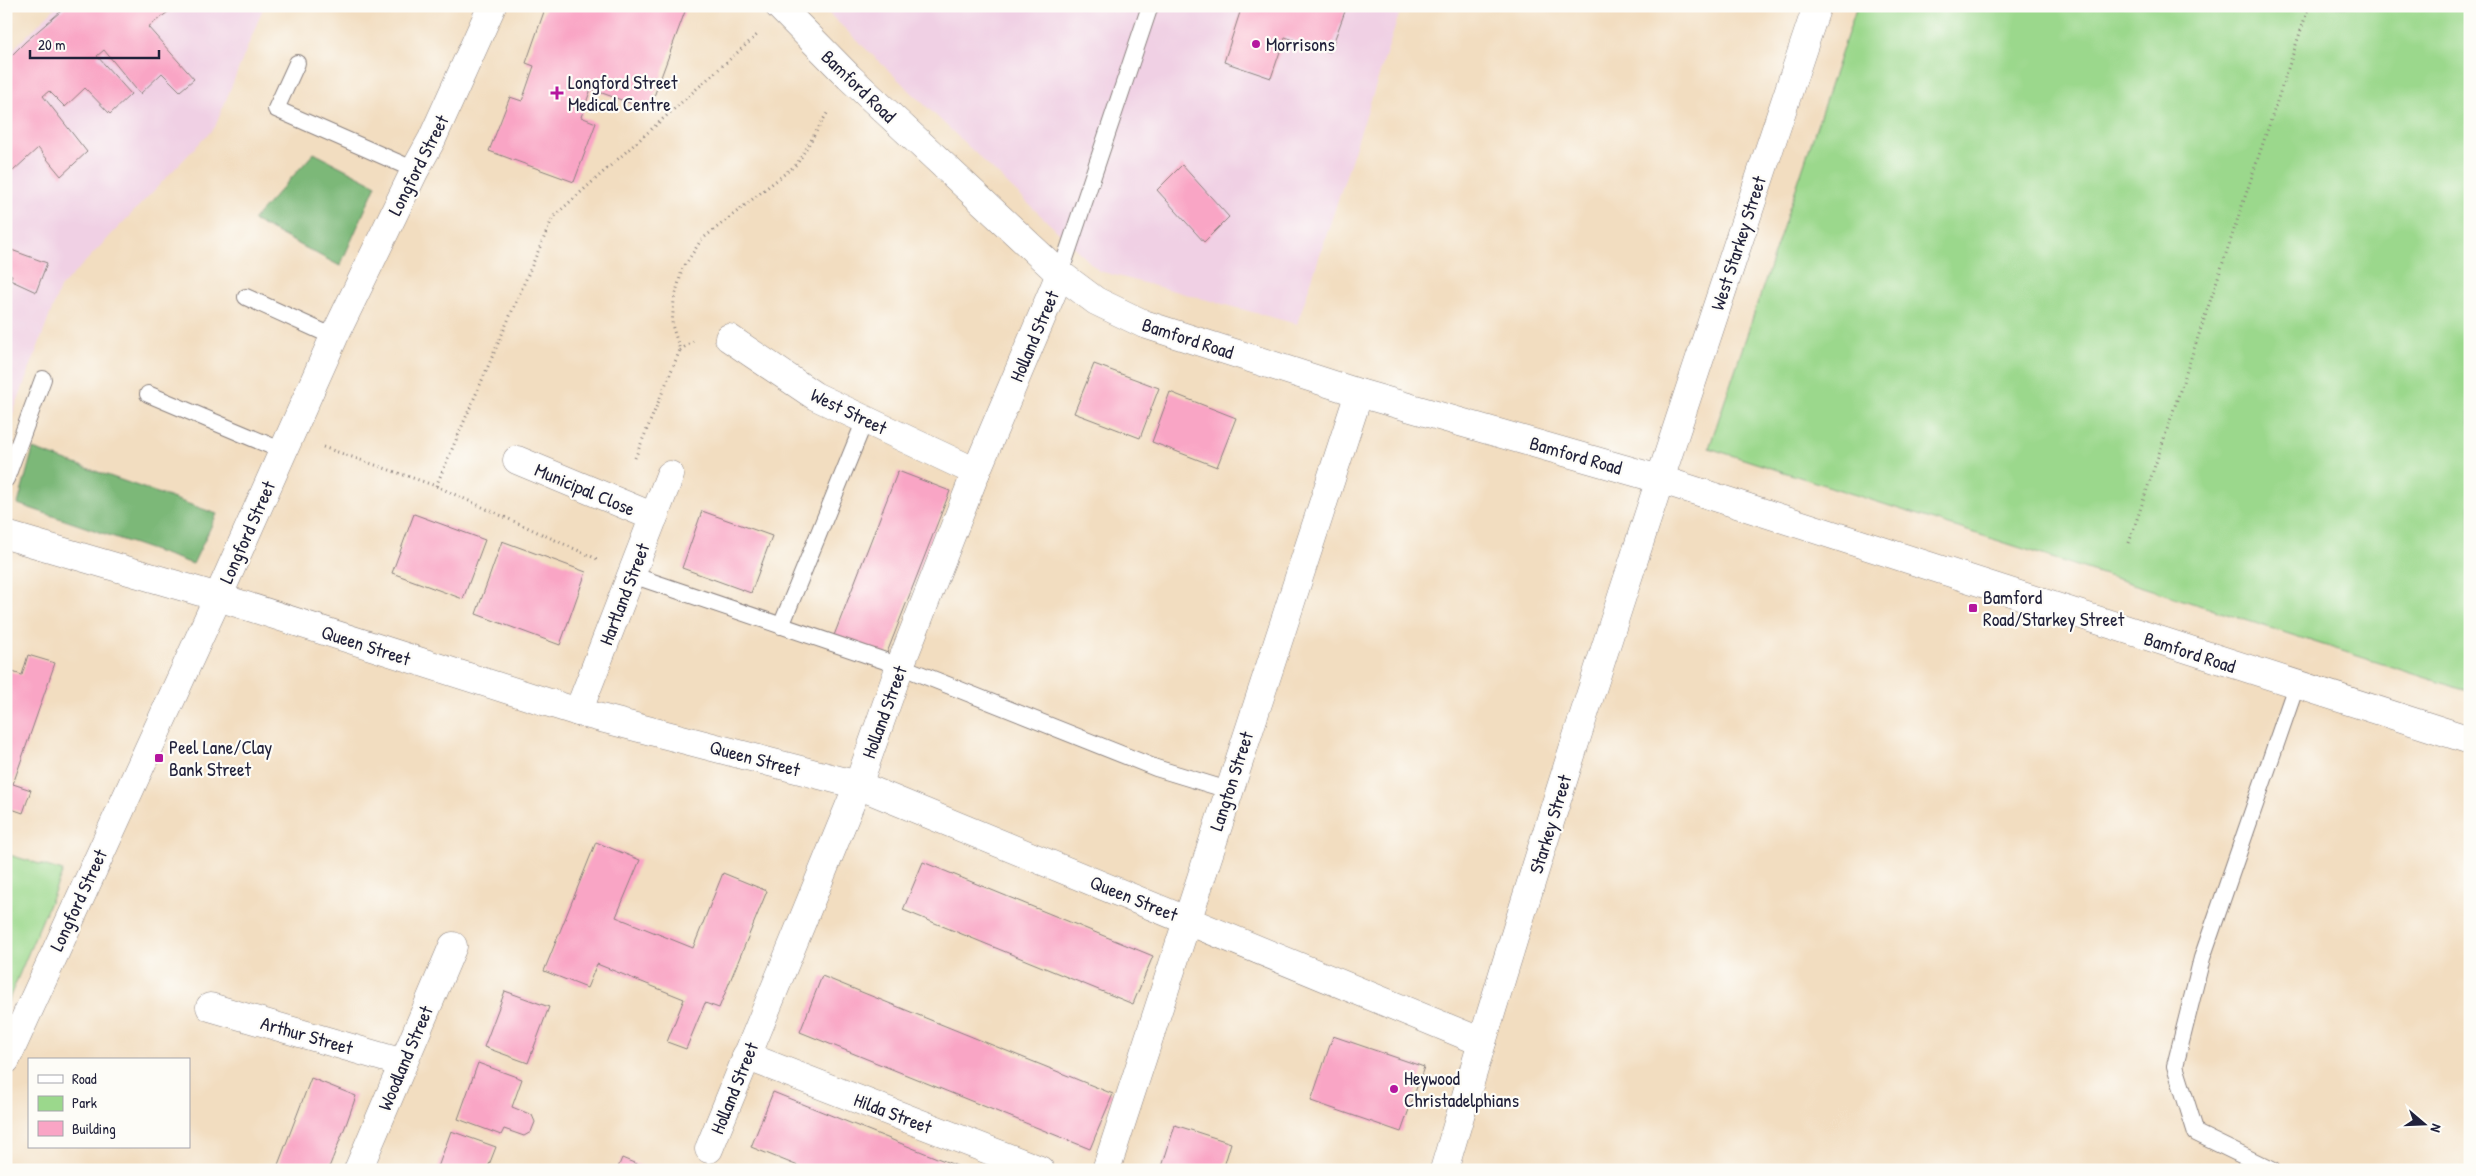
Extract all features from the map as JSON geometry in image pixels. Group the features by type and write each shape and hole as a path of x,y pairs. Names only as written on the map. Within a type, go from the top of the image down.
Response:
{"street":[{"name":"Longford Street","path":"6,1060 218,598 334,337 432,139 492,6"},
{"name":"West Starkey Street","path":"1659,479 1817,6"},
{"name":"Bamford Road","path":"781,9 849,77 1060,274 1096,301 1144,324 1359,393 1659,479 2296,686 2470,740"},
{"name":"Holland Street","path":"704,1163 858,785 900,666 976,472 1060,274"},
{"name":"West Street","path":"729,338 814,396 976,472"},
{"name":"Langton Street","path":"1106,1170 1228,790 1359,393"},
{"name":"Municipal Close","path":"516,460 654,517"},
{"name":"Hartland Street","path":"578,712 670,475"},
{"name":"Starkey Street","path":"1444,1170 1482,1042 1659,479"},
{"name":"Queen Street","path":"6,535 218,598 578,712 858,785 1482,1042"},
{"name":"Woodland Street","path":"358,1170 453,946"},
{"name":"Arthur Street","path":"210,1007 403,1063"},
{"name":"Hilda Street","path":"746,1056 1040,1170"}],"lane":[{"path":"1060,274 1150,6"},
{"path":"297,63 276,109 415,170"},
{"path":"246,297 334,337"},
{"path":"6,479 43,379"},
{"path":"148,394 286,444"},
{"path":"782,626 864,420"},
{"path":"632,575 900,666 1156,768 1228,790"},
{"path":"2272,1170 2196,1133 2175,1066 2202,958 2296,686"}],"path":[{"path":"2129,543 2309,6"},
{"path":"436,486 554,217 781,9"},
{"path":"617,502 680,350 672,325 674,300 682,270 701,240 797,164 849,77"},
{"path":"286,444 436,486 632,575"}],"shaded area":[{"path":"59,6 264,6 215,127 60,288 6,432 6,56"},
{"path":"821,6 1402,6 1297,324 1099,271"}],"green space":[{"path":"1857,6 2470,6 2470,692 1709,448"},
{"path":"314,153 376,185 340,266 253,220"},
{"path":"33,449 217,514 193,564 18,504"},
{"path":"6,854 63,871 6,1006"}],"building":[{"path":"67,6 176,6 148,27 194,79 180,91 162,73 140,94 104,50 97,56 131,94 110,114 85,88 65,107 49,91 43,96 87,152 61,176 38,148 13,171 6,163 6,61"},
{"name":"Longford Street Medical Centre","path":"546,6 687,6 649,110 591,89 581,117 596,123 574,182 489,151 510,97 522,101 534,66 526,63"},
{"name":"Morrisons","path":"1242,6 1347,6 1330,52 1285,37 1271,78 1224,62"},
{"path":"1182,165 1229,217 1204,242 1157,190"},
{"path":"6,248 47,263 36,292 10,280 12,275 6,273"},
{"path":"1094,364 1159,388 1140,438 1074,413"},
{"path":"1170,392 1236,418 1217,467 1152,442"},
{"path":"898,471 950,491 885,658 833,638"},
{"path":"702,511 772,536 751,593 682,568"},
{"path":"414,514 485,540 463,599 392,573"},
{"path":"502,541 586,572 560,645 476,614"},
{"path":"28,655 55,663 13,784 31,790 23,813 6,807 6,670 22,675"},
{"path":"596,842 640,860 616,917 693,948 723,873 767,891 719,1008 705,1003 686,1049 667,1042 684,999 597,964 587,988 544,971"},
{"path":"923,862 1153,956 1133,1004 903,910"},
{"path":"822,976 1113,1094 1090,1149 800,1032"},
{"path":"505,991 549,1007 528,1063 484,1047"},
{"path":"1333,1036 1424,1067 1401,1132 1311,1101"},
{"path":"478,1063 522,1079 512,1107 532,1115 535,1122 531,1132 524,1136 504,1129 501,1135 458,1119"},
{"path":"311,1078 356,1096 347,1122 328,1170 276,1170"},
{"path":"773,1092 967,1170 808,1170 751,1147"},
{"path":"1175,1125 1231,1143 1223,1170 1161,1170"},
{"path":"451,1131 496,1147 487,1170 437,1170"},
{"path":"622,1158 651,1170 617,1170"}],"place":[{"name":"Morrisons","path":"1256,44"},
{"name":"Longford Street Medical Centre","path":"557,93"},
{"name":"Bamford Road/Starkey Street","path":"1973,608"},
{"name":"Peel Lane/Clay Bank Street","path":"159,758"},
{"name":"Heywood Christadelphians","path":"1394,1089"}]}
